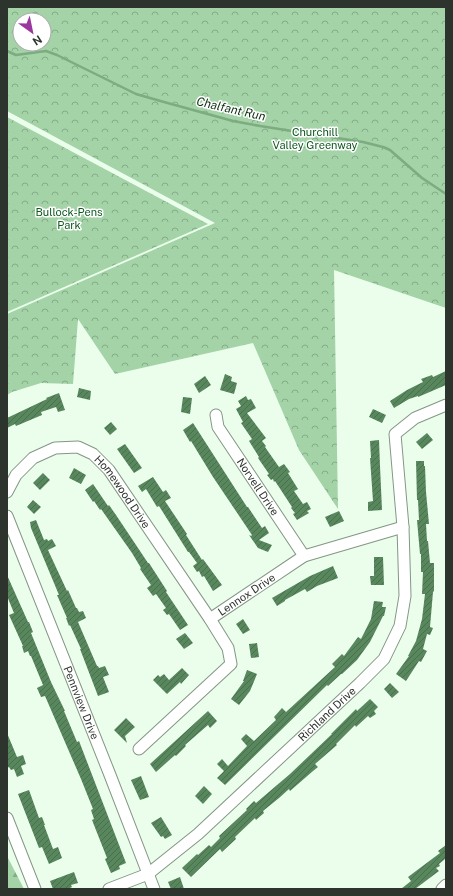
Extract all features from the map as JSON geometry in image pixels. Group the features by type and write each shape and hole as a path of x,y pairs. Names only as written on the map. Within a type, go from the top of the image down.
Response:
{"street":[{"name":"Richland Drive","path":"109,889 148,874 198,834 384,659 400,626 405,596 403,527 395,434 414,418 446,405"},
{"name":"Norvell Drive","path":"216,415 218,427 304,556"},
{"name":"Homewood Drive","path":"7,492 16,475 33,458 55,448 78,447 93,454 109,470 210,619"},
{"name":"Pennview Drive","path":"7,516 154,889"},
{"name":"Lennox Drive","path":"139,749 232,664 228,648 210,619 304,556 403,527"},
{"path":"7,818 35,889"},
{"path":"442,889 446,885"}],"green space":[{"name":"Churchill Valley Greenway","path":"7,7 446,7 446,308 334,270 338,509 299,450 253,343 115,374 78,319 73,384 41,383 7,395 7,314 215,223 7,111"},
{"name":"Bullock-Pens Park","path":"7,117 208,224 7,312"},
{"path":"7,856 24,889 7,889"}],"building":[{"path":"446,371 446,385 418,397 409,399 394,408 390,401 423,382 421,379 432,375 433,377"},
{"path":"225,374 232,377 231,381 237,383 234,394 220,390"},
{"path":"205,376 211,385 199,393 194,384"},
{"path":"79,388 91,391 90,400 77,397"},
{"path":"59,393 65,410 58,412 56,407 41,412 42,415 16,426 15,424 7,428 7,418"},
{"path":"246,396 248,400 251,399 256,408 247,413 266,438 262,441 266,446 265,447 279,467 284,464 290,472 288,473 298,489 294,491 303,504 307,502 311,509 307,511 309,513 297,520 293,514 295,513 291,508 292,507 275,481 274,482 273,479 271,480 267,475 269,474 249,441 252,439 241,423 243,422 236,409 241,406 238,401"},
{"path":"183,397 192,398 190,414 181,412"},
{"path":"373,409 386,415 382,423 369,417"},
{"path":"111,422 117,429 110,435 104,428"},
{"path":"193,423 247,507 262,528 265,526 269,533 259,540 272,545 268,552 258,548 249,535 252,535 183,430"},
{"path":"427,433 433,440 422,449 416,442"},
{"path":"379,440 382,510 368,511 368,502 373,501 370,441"},
{"path":"125,444 142,468 134,473 117,449"},
{"path":"416,461 424,461 425,466 429,524 426,524 427,541 430,563 434,563 434,591 430,627 433,628 430,635 427,634 423,649 427,651 421,662 419,661 406,681 396,674 409,656 416,641 422,619 425,594 422,594 423,572 421,572 421,554 417,520 419,520"},
{"path":"74,468 86,475 81,484 69,478"},
{"path":"43,473 50,480 40,490 33,483"},
{"path":"153,477 163,492 166,490 171,498 165,501 202,560 203,559 222,585 213,591 204,576 202,577 199,571 197,572 193,566 197,563 188,552 159,506 157,507 146,489 142,492 138,486"},
{"path":"93,484 149,563 188,625 180,630 169,614 167,615 163,610 166,608 156,594 153,596 147,588 151,585 140,569 141,568 132,553 101,509 100,510 94,501 93,502 85,490"},
{"path":"33,500 41,507 34,514 27,507"},
{"path":"339,511 344,521 330,527 325,517"},
{"path":"36,520 44,540 47,539 48,541 52,539 56,546 48,550 76,608 79,612 83,611 86,618 78,622 97,666 99,668 105,666 109,675 103,677 109,692 98,696 81,649 70,625 69,626 57,595 59,595 31,528 30,522"},
{"path":"374,557 383,557 384,585 371,585 370,576 374,576"},
{"path":"333,566 338,578 317,586 307,592 305,589 277,606 272,598 310,576"},
{"path":"7,575 29,622 33,632 31,633 77,742 79,741 126,863 119,866 120,869 111,873 105,859 107,858 92,820 94,819 91,810 93,809 45,696 41,697 37,688 43,685 31,656 28,651 24,653 23,646 9,615 14,613 7,596"},
{"path":"374,601 383,602 382,607 386,607 384,616 370,642 357,660 328,686 327,685 225,785 217,778 224,771 217,764 222,759 228,766 247,746 241,739 246,734 254,741 276,720 274,717 282,708 286,712 335,667 332,664 342,654 344,656 358,637 361,639 371,619"},
{"path":"243,619 250,630 243,634 236,624"},
{"path":"185,633 193,643 184,649 176,639"},
{"path":"257,643 259,657 251,658 249,644"},
{"path":"182,668 189,675 181,684 180,682 167,694 153,680 158,675 160,677 164,674 169,680"},
{"path":"247,670 257,674 250,691 239,705 231,699 244,681"},
{"path":"390,683 399,692 392,698 384,689"},
{"path":"370,699 378,707 374,711 376,714 370,718 368,716 356,727 355,725 336,744 337,745 315,764 318,767 290,791 289,789 263,811 264,813 256,820 255,818 222,852 220,849 191,877 182,868 209,845 211,847 220,838 219,836 247,810 246,809 254,801 256,803 290,774 356,709 357,711"},
{"path":"208,711 217,721 210,728 208,725 185,745 186,746 176,756 175,755 156,772 150,764"},
{"path":"126,718 135,727 125,736 127,743 114,730"},
{"path":"7,733 17,757 23,755 26,764 21,766 24,774 17,777 14,769 11,770 9,767 7,768"},
{"path":"141,776 149,797 140,800 131,780"},
{"path":"204,786 212,794 203,804 195,796"},
{"path":"29,790 39,818 42,817 53,849 58,847 62,858 49,864 42,847 39,848 18,794"},
{"path":"161,817 172,835 165,839 163,836 161,837 151,823"},
{"path":"446,845 446,861 445,859 439,864 440,866 436,868 439,871 415,889 401,889 411,881 408,877 440,853 438,851"},
{"path":"74,872 78,883 71,885 72,887 68,889 53,889 50,881"},
{"path":"180,877 184,889 171,889 168,882"}],"waterway":[{"name":"Chalfant Run","path":"7,51 16,55 46,51 136,94 233,121 363,142 383,147 390,150 422,178 446,194"}]}
